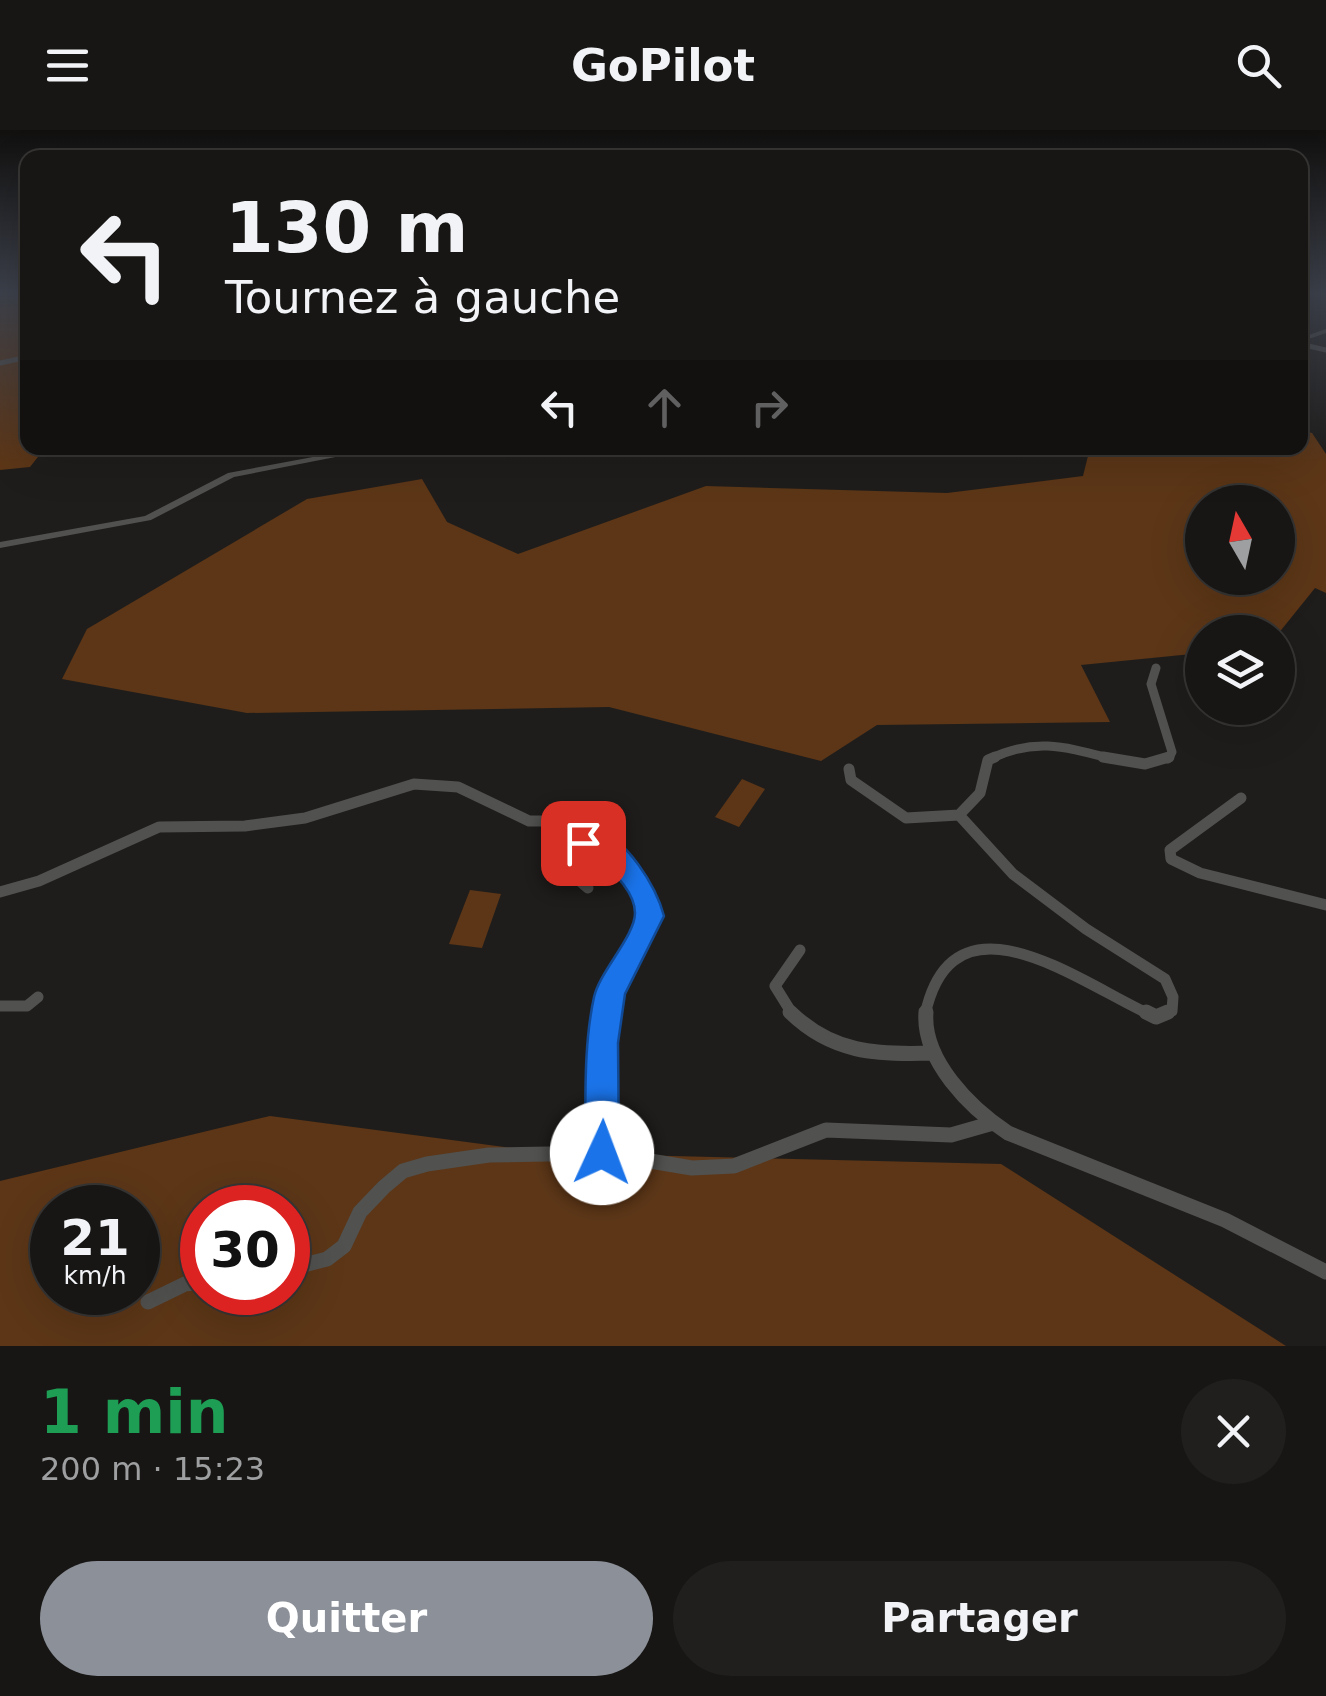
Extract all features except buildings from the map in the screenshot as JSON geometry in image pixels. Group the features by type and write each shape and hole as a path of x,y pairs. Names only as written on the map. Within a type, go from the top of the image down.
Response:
{"street":[{"path":"0,544 148,518 231,475 335,455"},
{"path":"849,769 851,780 906,818 959,815 980,792 988,760 1021,746 1053,741 1137,764 1168,760 1172,752 1151,684 1156,668"},
{"path":"0,892 61,874 148,830 178,824 245,826 312,817 414,784 462,788 508,819 534,824 584,812"},
{"path":"1241,798 1170,850 1170,858 1200,873 1326,904"},
{"path":"959,815 1013,874 1086,929 1156,970 1174,997 1172,1010 1156,1017 1051,967 999,948 981,946 962,952 944,967 925,1020 932,1052 993,1123 1041,1148 1223,1220 1326,1272"},
{"path":"588,888 574,876 574,848 596,838 646,898 650,916 610,992 602,1043 602,1153"},
{"path":"800,950 775,986 780,1002 807,1028 852,1054 932,1052"},
{"path":"0,1006 28,1006 38,997"},
{"path":"310,1261 344,1246 360,1212 384,1187 403,1171 427,1164 489,1155 602,1153 692,1168 734,1166 826,1130 951,1135 993,1123"}],"shaded area":[{"path":"0,350 20,350 20,455 39,455 30,467 0,470"},
{"path":"1308,432 1312,433 1326,454 1326,593 1315,588 1293,615 1185,615 1185,655 1081,665 1110,722 877,725 821,761 609,707 247,713 62,679 87,629 307,499 422,479 447,522 518,554 706,486 947,493 1083,476 1088,455 1308,455"},
{"path":"742,779 765,789 739,827 715,817"},
{"path":"470,890 501,894 482,948 449,944"},
{"path":"270,1116 549,1153 1001,1164 1286,1346 0,1346 0,1181"}],"route":[{"path":"583,843 596,838 628,872 646,898 650,916 610,992 602,1043 602,1153"}]}
